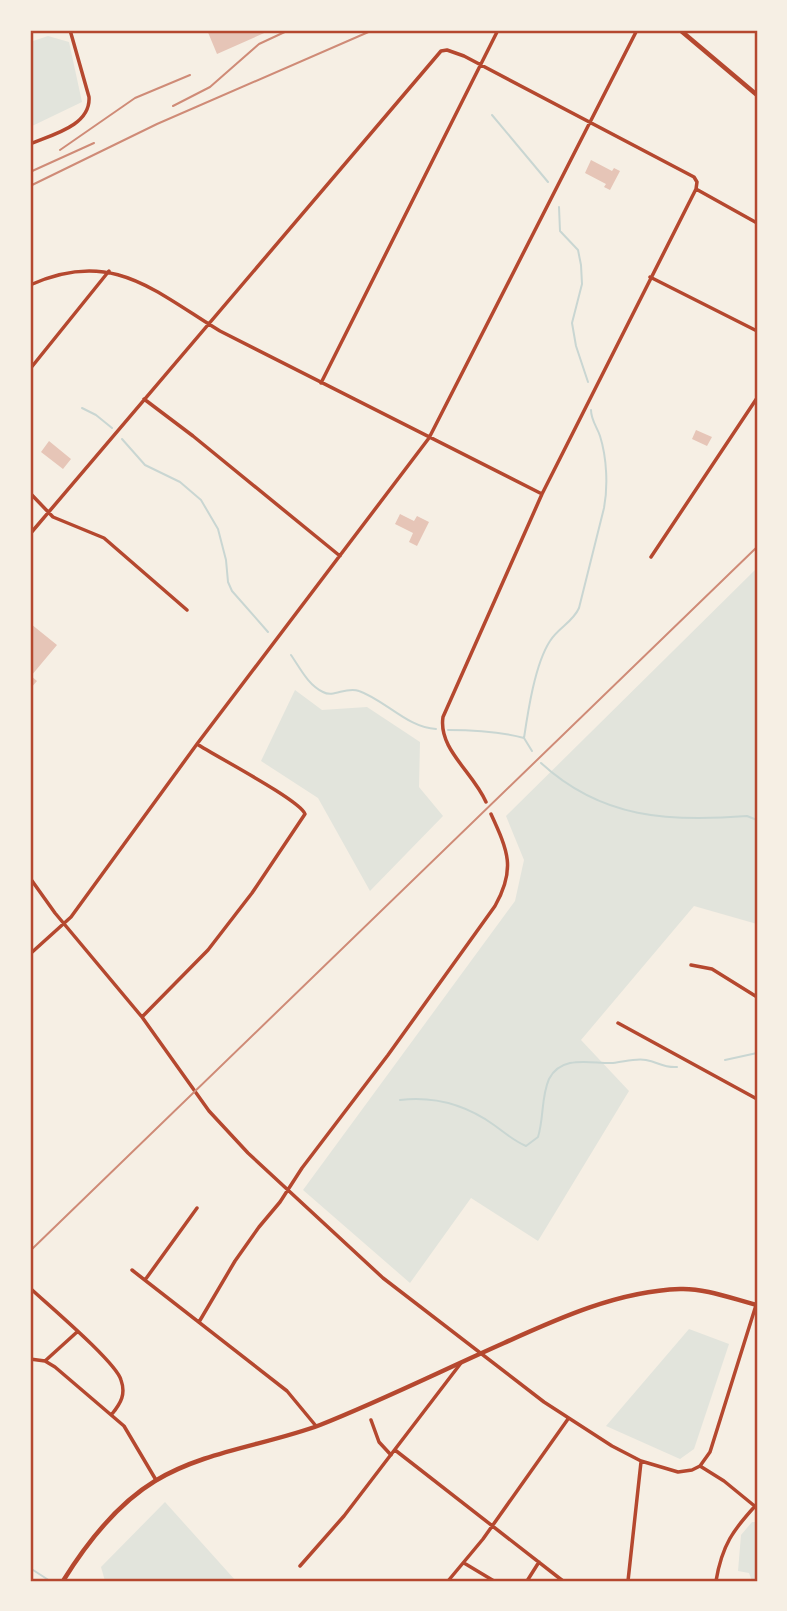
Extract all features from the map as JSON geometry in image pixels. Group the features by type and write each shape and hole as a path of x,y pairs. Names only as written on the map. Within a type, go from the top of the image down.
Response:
{"street":[{"path":"30,144 78,121 89,108 89,97 70,30"},
{"path":"321,383 498,30"},
{"path":"30,954 64,924 429,438 637,30"},
{"path":"680,30 757,95"},
{"path":"30,534 441,51 447,50 480,65 694,177 697,182 695,189 542,494 443,717 442,730 446,744 474,780 486,802"},
{"path":"695,189 757,223"},
{"path":"30,285 72,271 109,271 126,276 321,383 542,494"},
{"path":"30,369 109,271"},
{"path":"649,277 757,331"},
{"path":"651,557 757,398"},
{"path":"144,399 340,556"},
{"path":"30,493 56,518 104,538 187,610"},
{"path":"142,1017 208,950 252,893 305,814 302,807 267,784 197,744"},
{"path":"199,1322 235,1261 488,918 502,894 507,882 508,859 491,814"},
{"path":"30,878 64,924 142,1017 209,1111 249,1154 383,1278 479,1354 568,1419 641,1461 678,1472 692,1470 700,1465 710,1452 757,1304 690,1289 658,1291 566,1315 479,1354 462,1362 316,1426 211,1458 156,1480 138,1492 104,1526 63,1581"},
{"path":"691,965 712,969 757,997"},
{"path":"618,1023 757,1099"},
{"path":"145,1280 197,1209"},
{"path":"132,1270 287,1391 316,1426"},
{"path":"30,1288 118,1371 121,1379 121,1402 112,1414"},
{"path":"45,1361 77,1332"},
{"path":"30,1359 45,1361 55,1367 112,1414 130,1433 156,1480"},
{"path":"300,1566 344,1516 462,1362"},
{"path":"448,1581 492,1526 568,1419"},
{"path":"371,1420 379,1442 391,1455"},
{"path":"395,1450 563,1581"},
{"path":"628,1581 641,1461"},
{"path":"700,1465 756,1506 740,1522 726,1543 716,1581"},
{"path":"527,1581 539,1562"},
{"path":"464,1563 494,1581"}],"shaded area":[{"path":"48,36 69,42 82,102 30,127 30,42"},
{"path":"757,568 757,924 694,906 581,1040 629,1091 538,1241 471,1198 410,1283 303,1190 515,901 524,860 506,816"},
{"path":"295,690 322,710 367,707 420,742 419,787 443,816 370,891 318,798 261,761"},
{"path":"689,1329 729,1344 694,1449 680,1459 606,1426"},
{"path":"165,1502 236,1581 105,1581 101,1567"},
{"path":"752,1522 757,1522 757,1581 752,1581 749,1573 738,1571 741,1535"}],"building":[{"path":"207,30 271,30 217,54"},
{"path":"591,160 612,171 614,168 620,171 610,190 604,187 606,184 585,173"},
{"path":"696,430 712,437 707,446 692,439"},
{"path":"49,441 71,459 63,469 41,452"},
{"path":"400,514 414,521 417,516 429,522 417,546 409,542 413,533 395,524"},
{"path":"31,624 57,645 31,676 37,681 30,689"}],"waterway":[{"path":"492,115 548,182"},
{"path":"559,207 560,231 578,250 581,265 582,284 572,323 576,346 588,382"},
{"path":"82,408 112,428"},
{"path":"524,738 540,662 550,641 579,608 604,508 605,463 591,410"},
{"path":"122,439 145,465 180,482 201,500 218,529 232,591 268,632"},
{"path":"291,655 309,681 323,692 331,694 359,691 416,724 436,729"},
{"path":"448,730 486,731 524,738 532,751"},
{"path":"541,763 564,782 588,796 638,813 690,818 747,816 757,820"},
{"path":"725,1060 757,1053"},
{"path":"400,1100 425,1099 461,1107 526,1146 538,1137 546,1086 555,1071 562,1066 578,1062 642,1060 677,1067"},
{"path":"30,1568 50,1581"}],"railway":[{"path":"173,106 210,87 259,44 289,30"},
{"path":"30,186 157,124 373,30"},
{"path":"60,150 135,98 190,75"},
{"path":"30,172 94,143"},
{"path":"30,1251 757,547"}]}
